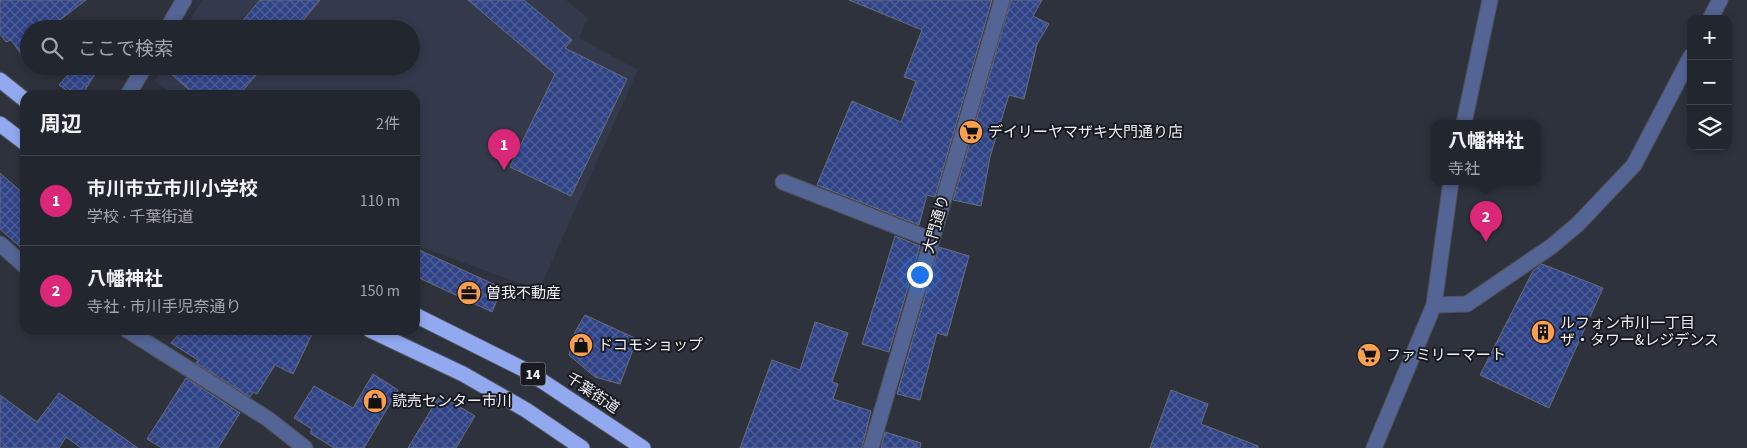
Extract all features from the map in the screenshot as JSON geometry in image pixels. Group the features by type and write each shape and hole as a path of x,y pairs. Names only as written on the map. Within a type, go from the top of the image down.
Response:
{"highway":[{"path":"0,80 20,96"},
{"path":"0,124 20,139"},
{"name":"千葉街道","path":"420,318 527,371 643,448"},
{"name":"14","path":"381,335 463,374 526,410 582,448"}],"street":[{"path":"172,20 184,0"},
{"name":"大門通り","path":"871,448 1002,0"},
{"path":"1465,120 1490,0"},
{"path":"1712,15 1720,0"},
{"path":"1434,305 1467,304 1552,246 1578,224 1634,165 1689,60"},
{"path":"131,90 140,75"},
{"path":"783,182 932,240"},
{"path":"1374,448 1434,305 1450,185"},
{"path":"0,244 20,262"},
{"path":"135,335 268,419 305,448"}],"shaded area":[{"path":"202,0 566,0 588,18 579,38 638,70 539,290 420,247 420,90 167,90 155,81 158,75 420,75 420,20 190,20"}],"building":[{"path":"0,0 86,0 60,20 20,20 20,52 11,40 6,42 0,34"},
{"path":"260,0 320,0 303,20 243,20"},
{"path":"468,0 524,0 572,40 565,48 627,79 571,196 510,167 555,74"},
{"path":"849,0 992,0 935,197 927,195 919,225 817,185 852,101 901,122 916,81 904,77 922,30"},
{"path":"1011,0 1042,0 1033,16 1049,24 1037,44 1024,99 1009,95 990,157 981,206 953,200"},
{"path":"68,75 94,75 85,90 66,90 59,85"},
{"path":"172,75 256,75 243,90 189,90"},
{"path":"0,173 20,191 20,247 0,229"},
{"path":"895,236 920,246 889,352 862,344"},
{"path":"939,247 969,256 947,336 937,333 920,400 897,394"},
{"path":"420,250 502,288 492,312 420,278"},
{"name":"ルフォン市川一丁目 ザ・タワー&レジデンス","path":"1542,264 1603,288 1549,408 1480,375 1533,271"},
{"path":"585,315 637,339 620,384 595,377 569,355 575,332"},
{"path":"815,322 848,333 832,382 838,384 833,399 871,411 862,448 740,448 772,360 800,370"},
{"path":"178,335 312,335 293,374 275,365 257,394 253,392 250,397 196,363 198,360 171,343"},
{"path":"373,374 398,390 364,448 334,448 310,433 312,429 294,418 314,386 353,408"},
{"path":"186,378 240,413 218,448 162,448 147,439"},
{"path":"1171,390 1208,404 1201,424 1258,446 1258,448 1150,448"},
{"path":"59,393 138,448 81,448 66,437 59,448 0,448 0,395 37,422"},
{"path":"440,395 475,416 456,448 408,448"},
{"path":"885,432 921,443 920,448 881,448"}],"place":[{"name":"デイリーヤマザキ大門通り店","path":"971,132"},
{"name":"市川市立市川小学校","path":"504,170"},
{"name":"八幡神社","path":"1486,242"},
{"name":"曽我不動産","path":"469,293"},
{"name":"ルフォン市川一丁目 ザ・タワー&レジデンス","path":"1543,332"},
{"name":"ドコモショップ","path":"581,345"},
{"name":"ファミリーマート","path":"1369,355"},
{"name":"読売センター市川","path":"375,401"}]}
